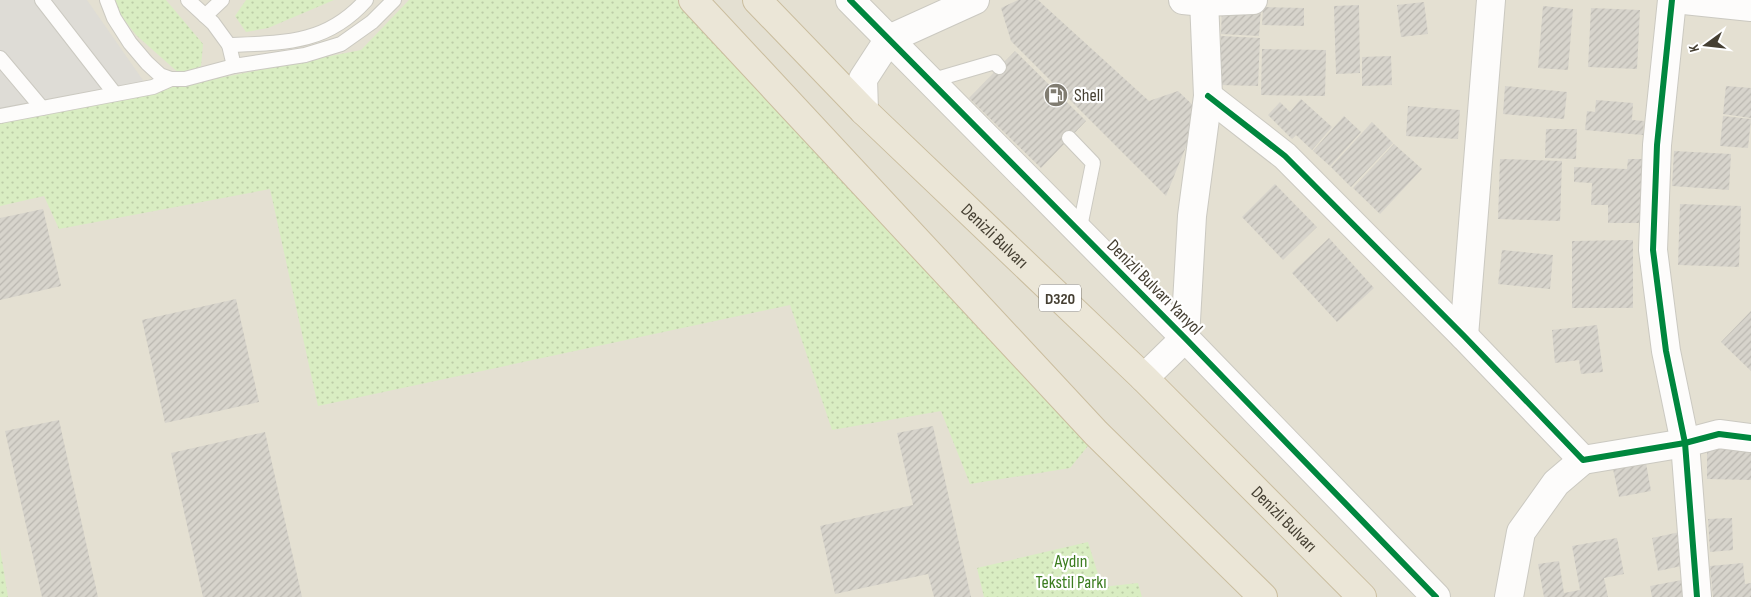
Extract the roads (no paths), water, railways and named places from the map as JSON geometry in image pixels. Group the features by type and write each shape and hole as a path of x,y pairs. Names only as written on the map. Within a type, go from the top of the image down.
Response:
{"highway":[{"path":"693,0 1096,433 1263,597"},
{"name":"Denizli Bulvarı","path":"757,0 864,111 1144,378 1362,597"}],"street":[{"name":"Denizli Bulvarı Yanyol","path":"850,0 1185,338 1436,597"},
{"path":"864,111 863,79 888,39 975,0"},
{"path":"1144,378 1185,338 1192,216 1208,96 1197,1 1253,0"},
{"path":"1464,336 1491,0"},
{"path":"1672,0 1657,146 1653,250 1666,351 1685,443 1697,597"},
{"path":"1684,0 1751,7"},
{"path":"1208,96 1285,156 1464,336 1583,460"},
{"path":"1509,597 1521,532 1556,483 1583,460 1685,443 1719,434 1751,438"}],"lane":[{"path":"42,0 115,94"},
{"path":"107,0 114,18 141,57 160,75 171,79 185,79 234,66 306,55 341,44 372,22 394,0"},
{"path":"188,0 213,23 229,45 234,66"},
{"path":"205,16 222,0"},
{"path":"229,45 302,40 334,27 347,18 366,0"},
{"path":"0,58 42,108"},
{"path":"930,81 995,62 999,67"},
{"path":"0,116 153,87 171,79"},
{"path":"1069,138 1093,163 1079,232"}],"place":[{"name":"Shell","path":"1056,95"}],"park label":[{"name":"Aydın Tekstil Parkı","path":"1071,571"}]}
